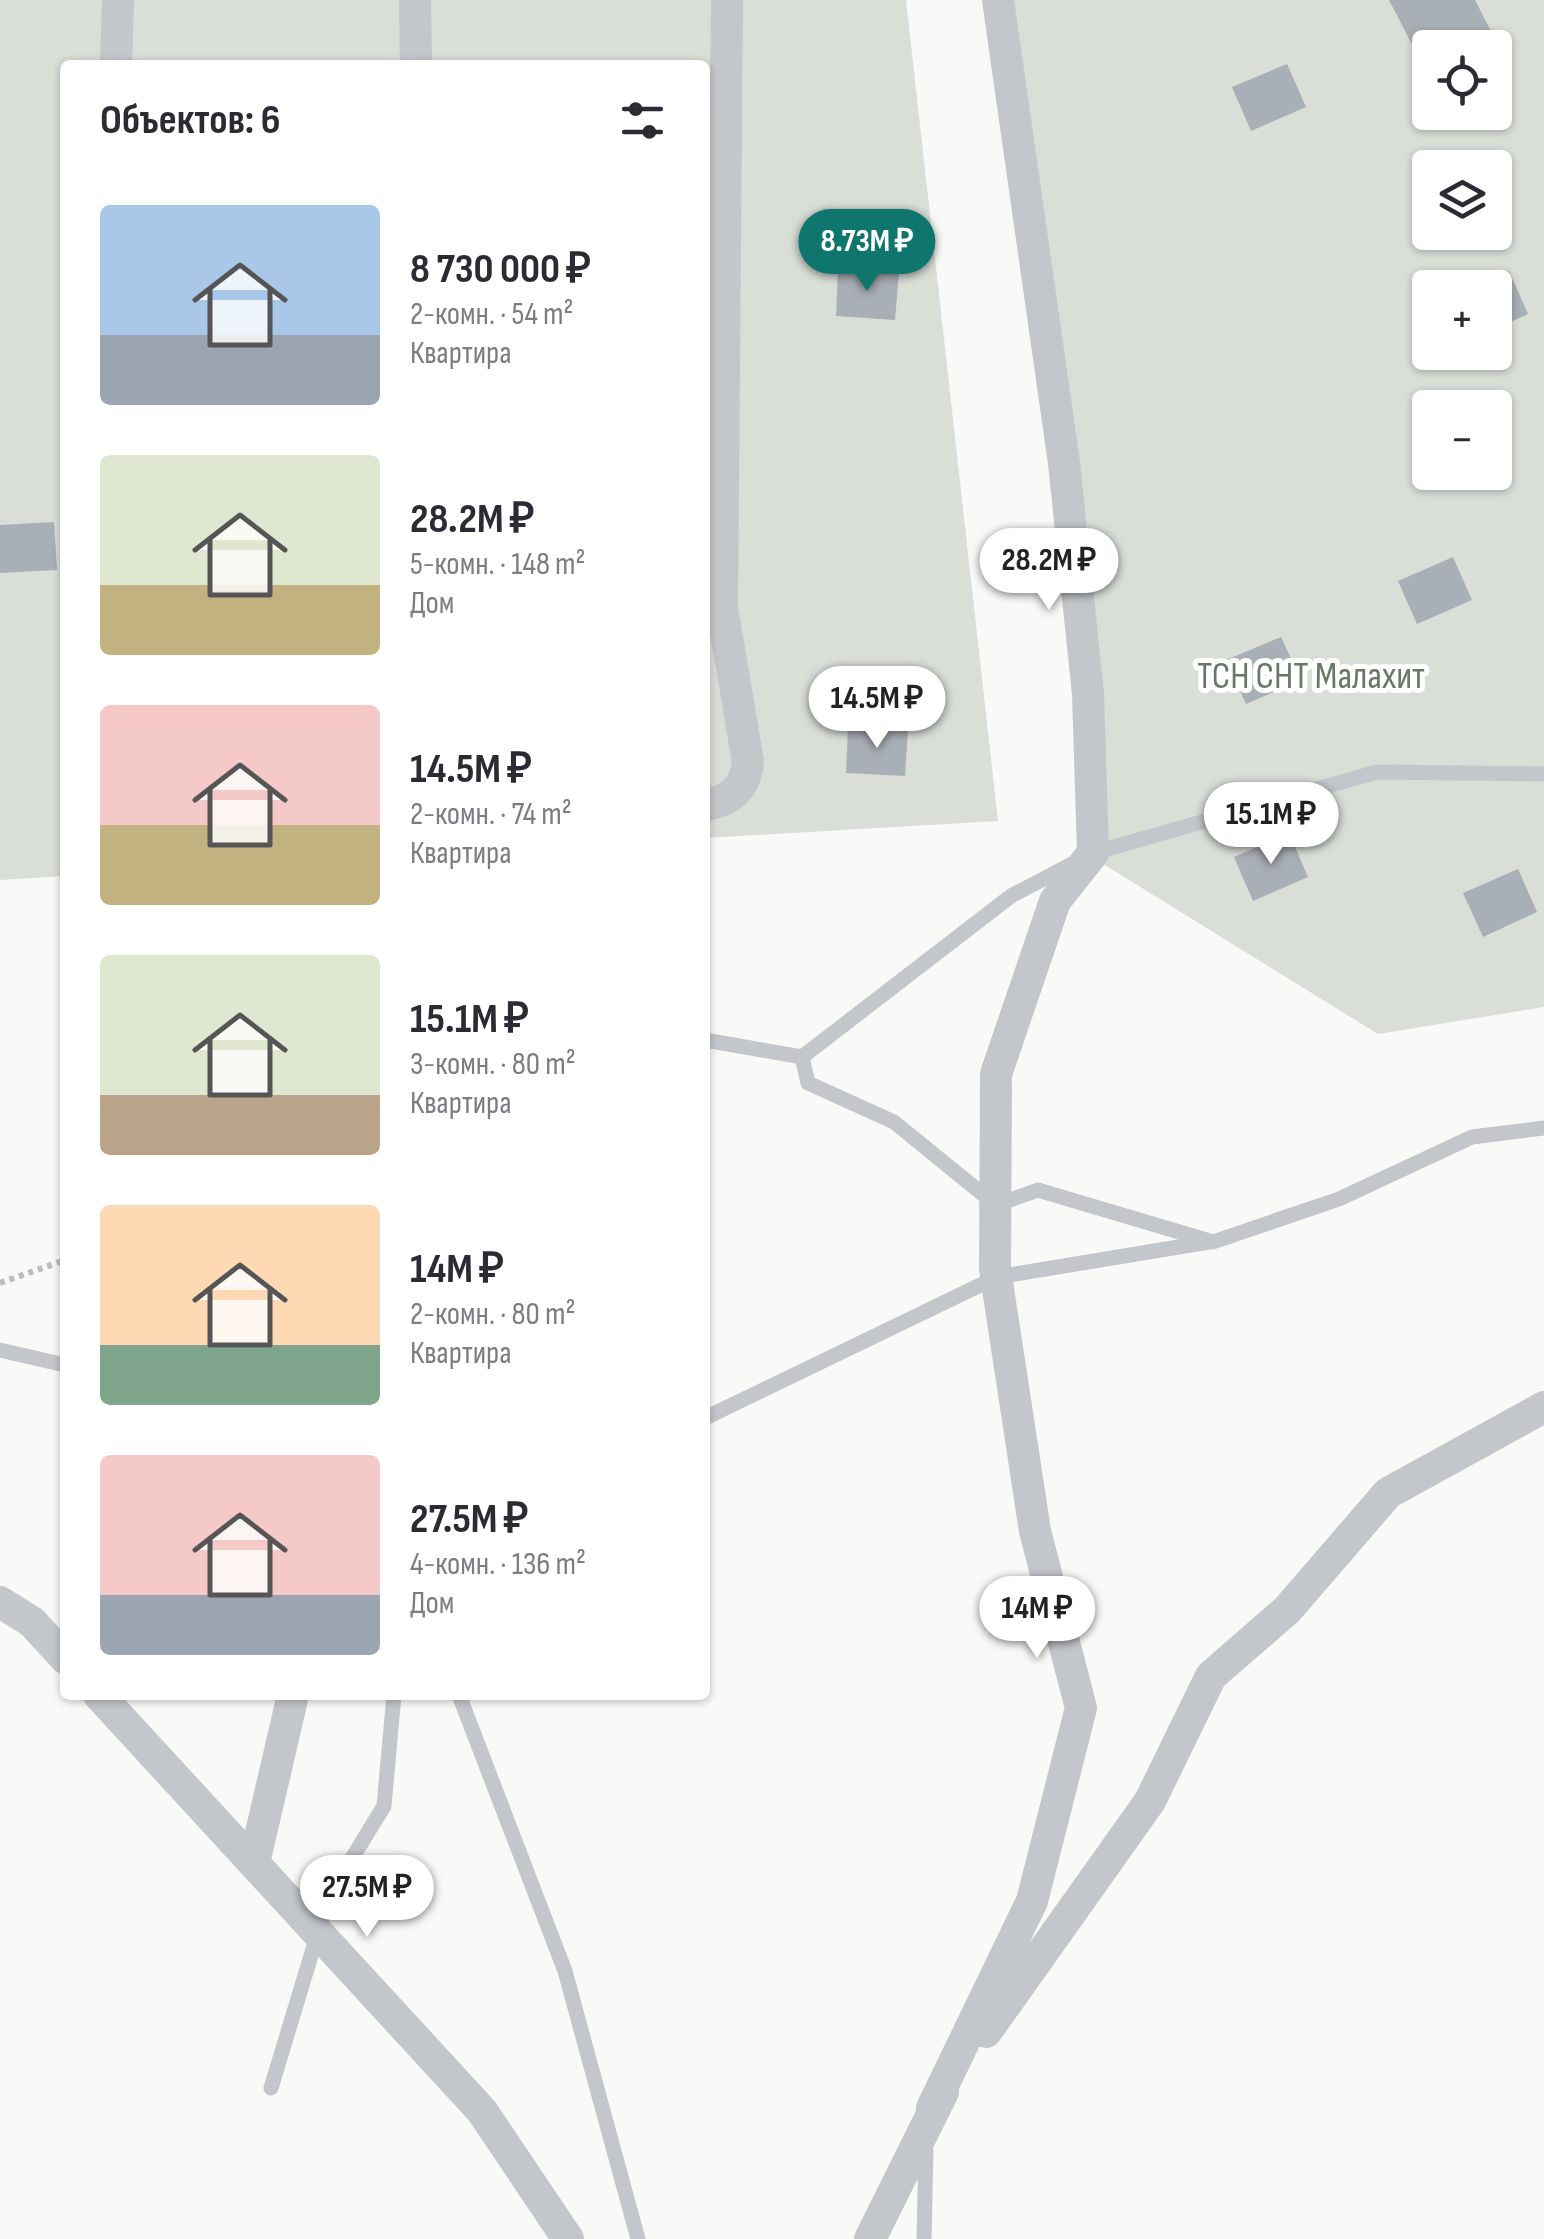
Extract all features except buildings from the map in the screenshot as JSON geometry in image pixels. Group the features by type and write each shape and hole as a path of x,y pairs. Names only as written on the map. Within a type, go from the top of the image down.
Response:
{"street":[{"path":"116,60 118,0"},
{"path":"414,0 416,60"},
{"path":"710,803 732,796 741,786 748,762 722,608 727,0"},
{"path":"870,2239 1032,1901 1081,1708 1035,1531 997,1277 996,1074 1054,901 1093,853 1088,694 1064,462 998,0"},
{"path":"932,2108 1150,1801 1211,1676 1287,1610 1388,1493 1544,1407"},
{"path":"0,1602 32,1622 60,1653"},
{"path":"104,1700 482,2111 568,2239"},
{"path":"254,1863 292,1700"}],"lane":[{"path":"710,1041 802,1056 1011,896 1093,853 1377,772 1544,774"},
{"path":"802,1056 808,1083 894,1122 996,1205 1038,1190 1213,1242"},
{"path":"710,1416 997,1277 1213,1242 1339,1199 1472,1137 1544,1128"},
{"path":"0,1350 60,1364"},
{"path":"272,2088 329,1896 384,1806 394,1700"},
{"path":"461,1700 565,1971 638,2239"},
{"path":"924,2239 922,2174 932,2108"}],"path":[{"path":"0,1283 60,1262"}],"green space":[{"path":"0,0 906,0 998,821 710,838 710,60 60,60 60,876 0,880"},
{"name":"ТСН СНТ Малахит","path":"990,0 1544,0 1544,1007 1378,1034 1100,862"}]}
